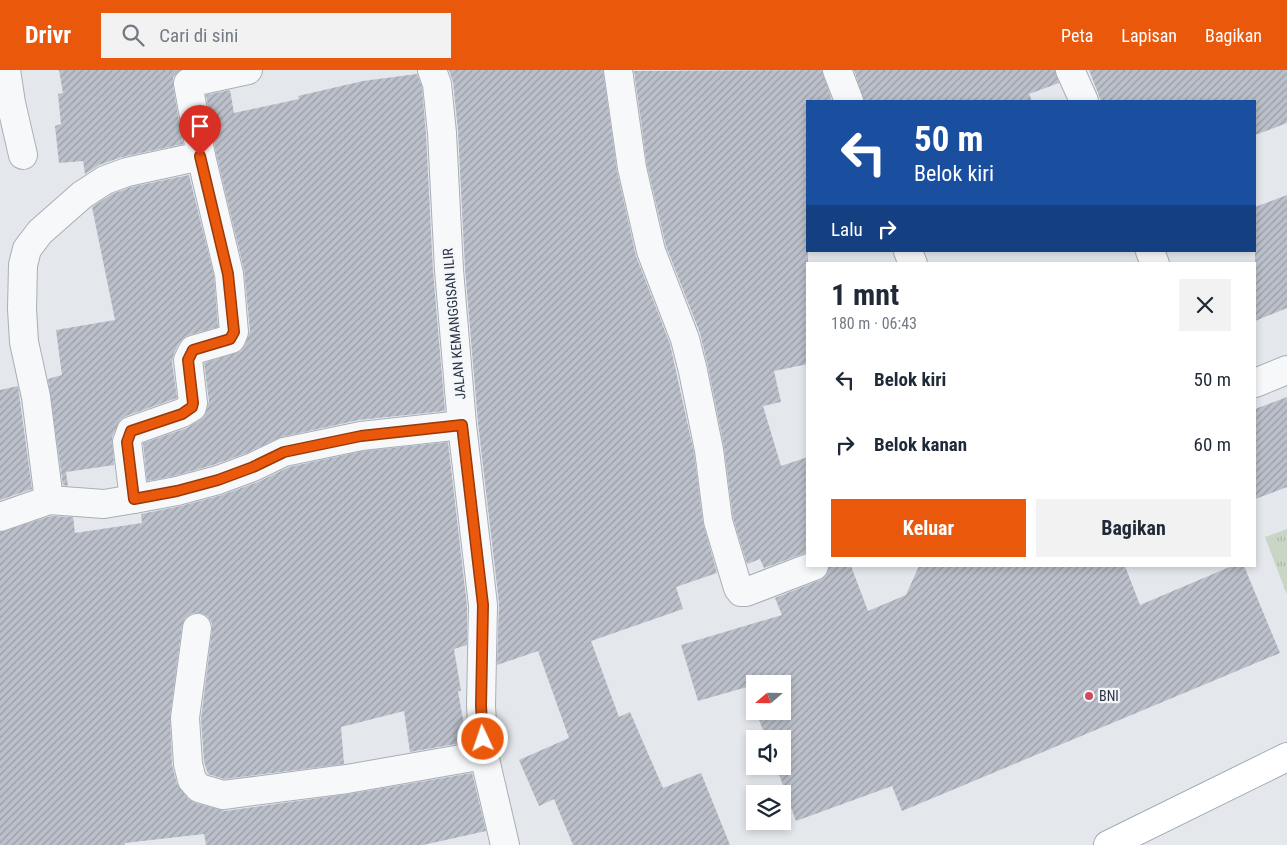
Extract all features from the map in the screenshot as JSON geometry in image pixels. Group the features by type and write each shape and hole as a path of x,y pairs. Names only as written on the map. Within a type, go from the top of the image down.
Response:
{"main road":[{"path":"1108,845 1287,757"}],"street":[{"path":"6,70 10,104 23,155"},
{"path":"134,499 127,442 131,431 182,414 192,407 189,354 193,350 230,339 234,332 228,274 200,156 187,76 248,70"},
{"name":"JALAN KEMANGGISAN ILIR","path":"432,70 437,84 442,134 449,270 462,425 483,605 481,706 484,755 505,845"},
{"path":"618,70 632,168 651,251 685,339 709,450 718,521 738,588 741,592 746,592 811,567"},
{"path":"837,70 849,100"},
{"path":"1070,70 1084,100"},
{"path":"49,500 36,398 24,342 22,309 23,265 27,248 40,232 82,195 105,180 127,172 200,156"},
{"path":"1256,383 1287,370"},
{"path":"0,517 49,500 104,504 177,491 218,480 253,467 284,452 361,436 462,425"},
{"path":"197,628 185,718 188,764 192,780 199,788 223,795 347,779 484,755"}],"green space":[{"path":"1287,529 1287,595 1265,537"}],"building":[{"path":"59,70 180,70 173,77 173,86 183,144 122,157 99,165 85,174 83,161 59,163 55,126 61,124 58,94 63,93"},
{"path":"449,70 603,70 617,171 636,256 670,344 694,453 703,523 717,573 676,587 683,609 591,641 619,717 630,712 663,788 701,773 730,845 573,845 554,799 539,806 519,760 569,738 538,651 497,665 499,603 478,423 465,269 458,131 453,82"},
{"path":"822,70 832,100 806,100 806,252 808,252 808,262 806,262 806,364 774,371 781,402 763,406 781,466 806,458 806,553 764,568 760,559 747,564 733,518 724,447 708,367 700,333 666,246 647,165 634,71"},
{"path":"854,70 1055,70 1059,83 1029,94 1032,100 864,100"},
{"path":"1089,70 1287,70 1287,123 1256,135 1256,100 1101,100"},
{"path":"417,74 422,87 426,134 433,271 445,411 359,420 281,437 247,453 213,465 174,476 147,481 143,443 187,428 204,417 209,401 204,363 241,351 250,331 244,270 216,153 206,95 230,90 234,113 299,99 298,96 363,81"},
{"path":"189,175 214,276 218,327 189,335 179,343 172,362 177,398 126,416 120,420 112,437 114,465 66,472 68,486 63,485 48,379 62,375 56,330 115,320 92,207 112,194 131,187"},
{"path":"1287,195 1287,308 1256,321 1255,252 1256,207"},
{"path":"18,386 32,489 0,500 0,390"},
{"path":"1287,397 1287,487 1256,499 1256,409"},
{"path":"448,442 467,606 467,645 454,649 461,691 458,691 467,742 410,752 404,711 341,727 344,764 224,779 208,774 204,762 201,719 212,623 207,616 192,613 185,618 182,626 170,716 172,765 177,784 188,799 195,803 225,811 349,794 472,773 486,831 423,845 206,845 204,834 125,843 125,845 0,845 0,532 51,516 73,517 75,533 142,523 141,514 222,495 258,482 289,467 363,451"},
{"path":"829,567 851,567 868,611 906,595 919,567 1125,567 1140,605 1230,567 1244,567 1280,653 902,811 892,786 796,821 791,807 791,785 783,785 779,775 791,775 791,730 763,730 759,720 791,720 791,675 746,675 746,687 698,701 681,645 782,615 775,598 820,580 826,575"}],"place":[{"name":"BNI","path":"1089,696"}],"route":[{"path":"200,156 228,274 234,332 230,339 193,350 189,354 192,407 182,414 143,425 131,431 128,435 130,476 134,499 177,491 218,480 253,467 284,452 361,436 462,425 483,605 481,706 483,739"}]}
